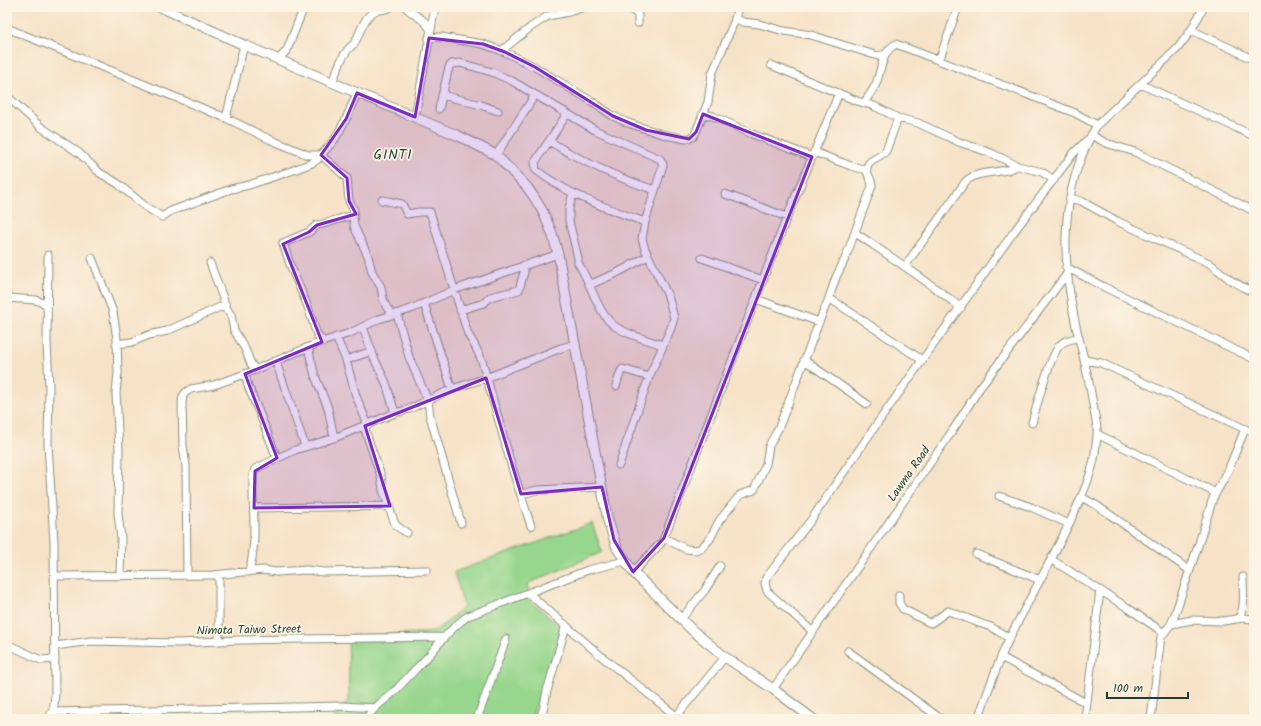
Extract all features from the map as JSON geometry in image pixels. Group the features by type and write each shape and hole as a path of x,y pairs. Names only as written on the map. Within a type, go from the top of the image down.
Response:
{"main road":[{"path":"160,7 244,45 459,136 496,155 527,187 543,212 552,233 558,254 608,521 614,540 625,561 632,572 692,630 725,657 773,689 813,719"}],"street":[{"path":"279,59 287,50 304,7"},
{"path":"332,82 344,55 356,40 369,16 376,10 385,10 391,7"},
{"path":"406,7 424,20 430,29"},
{"path":"415,117 435,7"},
{"path":"501,51 531,27 548,16 584,7"},
{"path":"629,7 638,15 638,23"},
{"path":"429,38 450,38 482,44 501,51 535,67 628,124 675,138 689,139 693,137 696,132 708,102 712,74 738,7"},
{"path":"937,59 941,54 958,7"},
{"path":"978,719 1009,638 1052,560 1081,497 1091,470 1097,434 1084,360 1066,275 1065,235 1070,198 1080,160 1097,125 1178,48 1191,30 1204,7"},
{"path":"735,18 742,22 747,21 784,31 811,35 882,55"},
{"path":"7,28 226,118 269,139 308,155 321,155 347,178 349,201 354,210 354,226 368,256 372,272 380,287 387,308 395,314 409,357 428,401 430,416 460,516 461,524"},
{"path":"1191,30 1254,60"},
{"path":"864,103 875,85 882,64 882,55 896,44 1075,113 1097,125"},
{"path":"226,118 244,45"},
{"path":"439,109 449,67 455,62 492,72 512,81 596,130 660,159 662,162 645,222 642,239 648,256 668,296 674,318 650,377 619,465"},
{"path":"771,65 874,106 898,118 918,124 959,142 991,153 1018,166 1042,172 1054,180"},
{"path":"1140,84 1254,136"},
{"path":"7,96 41,127 79,154 146,207 162,217 171,211 231,189 284,174 312,163 335,139 346,119 356,93"},
{"path":"632,572 661,543 664,538 787,217 840,93"},
{"path":"442,95 498,111"},
{"path":"496,155 535,95"},
{"path":"567,114 535,162 536,170 546,178 573,194 600,206 645,222"},
{"path":"702,114 713,116 752,134 867,170"},
{"path":"664,538 686,549 696,550 702,548 710,539 719,521 740,495 754,490 766,464 769,446 779,427 872,186 867,170 868,166 872,159 883,155 886,151 898,118"},
{"path":"812,632 767,591 765,584 766,578 815,514 922,360 1013,233 1073,154 1090,137"},
{"path":"1090,137 1135,152 1254,211"},
{"path":"549,141 571,155 605,172 655,190"},
{"path":"1073,154 1080,160"},
{"path":"308,155 312,163"},
{"path":"905,266 969,178 986,173 1007,170 1018,166"},
{"path":"573,194 569,208 569,221 578,263 606,318 615,327 624,332 663,345"},
{"path":"726,194 787,217"},
{"path":"1070,198 1081,201 1116,221 1209,263 1232,281 1254,293"},
{"path":"382,200 402,204 407,214 430,212 468,334 482,361 497,418 531,526"},
{"path":"324,341 320,339 316,332 283,243 309,232 317,225 344,217 353,216"},
{"path":"855,233 942,292 960,308"},
{"path":"186,575 186,466 183,446 182,403 183,396 191,389 214,384 256,370 324,341 336,338 363,327 379,319 411,309 454,290 558,254"},
{"path":"48,255 48,444 53,502 56,694 51,716 342,706 375,708"},
{"path":"589,285 617,273 648,256"},
{"path":"92,258 113,312 117,339 119,449 118,514 121,538 120,576"},
{"path":"702,258 763,280"},
{"path":"210,263 231,315 234,330 245,349 251,364 256,370"},
{"path":"460,310 484,303 490,297 519,290 524,272 524,265"},
{"path":"1066,267 1104,287 1254,359"},
{"name":"Lawma Road","path":"773,689 953,430 979,389 1066,275"},
{"path":"7,298 36,300 46,304 47,309"},
{"path":"829,298 922,360"},
{"path":"756,299 819,322"},
{"path":"424,303 452,389"},
{"path":"116,344 132,342 149,335 167,331 215,309 223,307 227,308"},
{"path":"363,327 386,383 395,413"},
{"path":"336,338 346,360 366,425 366,433 381,476 383,490 390,506 395,524 406,534"},
{"path":"1032,423 1048,370 1058,346 1063,342 1079,338"},
{"path":"249,572 253,557 255,531 253,482 255,471 259,467 305,446 334,438 395,413 410,409 452,389 486,378 548,353 576,344"},
{"path":"308,348 315,376 328,408 334,438"},
{"path":"346,360 372,351"},
{"path":"804,360 867,404"},
{"path":"1084,360 1101,363 1254,433"},
{"path":"276,362 305,446"},
{"path":"616,386 623,369 650,377"},
{"path":"245,374 248,386 277,458"},
{"path":"1151,719 1160,644 1164,633 1172,621 1200,540 1208,511 1227,473 1245,429"},
{"path":"1097,434 1216,493"},
{"path":"521,494 537,490 602,487"},
{"path":"999,496 1031,507 1069,524"},
{"path":"1081,497 1096,505 1189,570"},
{"path":"254,508 390,506"},
{"path":"976,554 1040,580"},
{"path":"1052,560 1164,633"},
{"path":"366,719 375,708 398,688 444,637 468,616 588,570 625,561"},
{"path":"681,619 705,590 720,566"},
{"path":"54,576 219,575 263,570 276,572 307,570 323,572 427,570"},
{"path":"219,575 219,641"},
{"path":"1238,619 1242,606 1243,578"},
{"path":"1085,719 1100,590"},
{"path":"528,593 675,717 725,657"},
{"path":"899,595 899,603 903,609 928,622 931,623 948,612 951,612 991,627 1009,638"},
{"path":"1172,621 1183,622 1192,620 1223,621 1254,619"},
{"path":"539,719 543,711 547,691 564,633 565,624"},
{"name":"Nimota Taiwo Street","path":"55,646 91,641 132,643 444,637"},
{"path":"476,719 506,639"},
{"path":"7,644 41,660 55,659"},
{"path":"848,652 941,719"},
{"path":"1001,657 1086,703"}],"highlighted area":[{"path":"429,38 483,44 505,52 535,67 613,116 646,130 689,139 696,132 703,114 812,157 664,538 633,572 614,540 602,487 521,494 486,378 365,426 390,506 254,508 255,471 277,458 245,374 322,342 283,244 309,232 317,225 356,214 349,201 347,178 321,155 346,119 357,93 415,117"}],"green space":[{"path":"592,523 602,552 527,584 531,601 561,628 531,719 334,719 336,712 349,701 348,636 434,632 464,607 454,572"}],"district":[{"name":"GINTI","path":"393,155"}]}
